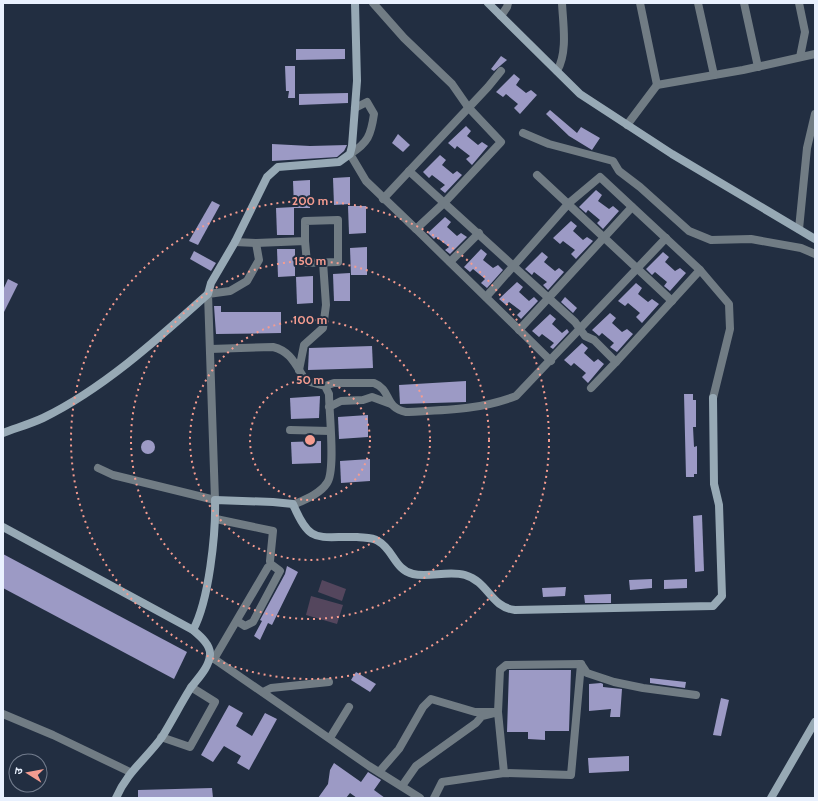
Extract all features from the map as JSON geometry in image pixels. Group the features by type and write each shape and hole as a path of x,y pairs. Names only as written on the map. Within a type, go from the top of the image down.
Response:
{"street":[{"path":"354,3 356,97 350,154 366,181 383,199 416,229 551,361"},
{"path":"373,3 404,38 452,84 468,107 501,142 445,202 416,229"},
{"path":"488,3 580,94 672,154 815,239"},
{"path":"501,16 508,3"},
{"path":"557,71 561,64 563,40 562,3"},
{"path":"640,3 657,85"},
{"path":"698,3 714,75"},
{"path":"744,3 758,67"},
{"path":"799,3 805,32 800,58"},
{"path":"627,125 657,85 758,67 815,54"},
{"path":"383,199 488,87 501,71"},
{"path":"193,630 202,611 216,519 208,294 211,283 235,242 267,177 278,168 339,162 362,146 370,136 374,114 367,102 356,97"},
{"path":"355,108 367,102"},
{"path":"799,229 807,148 815,114"},
{"path":"523,133 549,144 613,161 619,171 640,187 689,232 711,240 751,239 801,248 815,254"},
{"path":"409,171 576,322 585,336 594,340 616,362"},
{"path":"537,175 569,203 604,238 672,301"},
{"path":"293,505 302,525 310,534 318,536 369,538 378,540 387,547 404,571 414,574 462,574 475,578 485,587 495,602 504,609 713,606 722,596 719,505 714,484 712,398 730,329 729,304 700,270 600,177 569,203 513,265 486,298"},
{"path":"519,330 632,207"},
{"path":"338,220 338,262 307,263 305,241 305,221 338,220"},
{"path":"450,262 479,233"},
{"path":"210,349 273,347 281,349 288,354 306,381 324,386 334,383 374,383 380,385 392,407 398,411 406,412 467,409 496,404 516,396 551,361 666,238"},
{"path":"235,242 256,244 305,241"},
{"path":"3,433 43,418 82,395 150,346 208,294 230,291 247,281 259,260 256,244"},
{"path":"299,370 304,345 323,328 326,305 323,262"},
{"path":"591,388 700,270"},
{"path":"98,468 112,475 215,500 273,502 293,505 312,495 327,484 331,471 329,394 324,386"},
{"path":"329,407 341,402 363,400 372,397 391,404"},
{"path":"290,430 330,431"},
{"path":"216,519 273,532 270,561"},
{"path":"3,527 193,630 202,638 212,657 379,772 420,798"},
{"path":"116,798 130,772 161,737 191,687 202,674 237,621 268,568 272,565 280,571 253,622 245,626 237,621"},
{"path":"504,773 498,712 500,670 506,664 582,664"},
{"path":"582,664 587,673 614,682 696,696"},
{"path":"434,798 442,782 504,773 571,776 582,664"},
{"path":"264,692 271,688 329,682"},
{"path":"161,737 190,747 216,702 191,687"},
{"path":"379,772 399,750 423,708 431,699 475,712 498,712"},
{"path":"330,738 349,706"},
{"path":"402,786 416,766 476,723 482,716 498,712"},
{"path":"3,714 53,735 130,772"},
{"path":"771,798 815,722"}],"shaded area":[{"path":"322,580 346,589 342,601 318,592"},
{"path":"311,596 343,605 337,624 306,615"}],"building":[{"path":"296,49 345,49 345,59 296,60"},
{"path":"501,56 507,60 494,71 491,69"},
{"path":"285,66 295,66 295,98 288,98 289,91 286,91"},
{"path":"514,74 520,79 516,85 526,93 531,90 537,95 520,114 514,108 518,104 506,94 503,97 496,92"},
{"path":"348,93 348,103 299,105 299,94"},
{"path":"550,110 577,133 581,127 600,138 592,150 569,136 546,114"},
{"path":"466,126 471,131 467,136 478,145 482,142 488,146 472,165 466,159 470,156 457,146 455,149 448,143"},
{"path":"398,134 410,145 403,152 392,143"},
{"path":"272,144 310,146 347,145 344,151 337,157 272,161"},
{"path":"440,155 446,160 442,165 453,174 457,171 462,175 445,193 440,189 445,185 432,175 429,178 423,172"},
{"path":"350,177 350,204 334,205 333,178"},
{"path":"310,180 310,208 294,208 293,181"},
{"path":"596,190 602,195 598,201 609,209 613,206 619,211 603,229 597,223 600,220 588,210 586,213 579,207"},
{"path":"212,201 220,205 198,245 189,241"},
{"path":"348,206 366,206 366,233 349,234"},
{"path":"294,207 294,235 277,235 276,208"},
{"path":"445,217 451,222 447,227 457,236 461,233 467,237 450,254 445,250 449,247 436,237 434,239 428,233"},
{"path":"571,221 577,226 573,231 583,240 587,237 593,241 576,259 571,254 575,250 563,241 560,244 553,238"},
{"path":"367,247 367,275 351,275 350,248"},
{"path":"277,249 295,249 295,276 278,277"},
{"path":"481,249 487,254 483,260 493,268 498,265 503,270 487,288 481,283 485,279 473,269 470,272 464,267"},
{"path":"194,251 216,263 211,271 190,259"},
{"path":"542,252 548,257 544,262 555,271 559,268 564,272 548,290 543,285 547,282 534,272 532,275 525,269"},
{"path":"663,252 669,257 665,262 675,271 680,268 686,273 670,291 664,286 667,282 655,272 652,275 646,269"},
{"path":"350,273 350,301 334,301 333,274"},
{"path":"313,276 313,303 297,304 296,277"},
{"path":"8,279 18,284 3,314 3,290"},
{"path":"517,282 523,287 519,292 529,301 534,297 538,301 521,319 517,315 521,311 509,302 506,305 499,299"},
{"path":"636,283 642,288 638,294 648,302 652,299 659,304 642,323 636,317 640,313 628,303 625,306 618,301"},
{"path":"565,297 577,308 573,313 561,302"},
{"path":"214,306 221,306 221,312 281,312 281,333 216,334"},
{"path":"610,313 616,318 612,323 622,332 627,329 633,334 617,352 610,347 614,343 602,333 599,336 592,330"},
{"path":"550,314 556,319 552,324 562,333 567,329 569,332 553,349 550,347 554,343 542,334 539,337 532,331"},
{"path":"582,343 588,348 584,353 594,362 598,359 604,364 588,383 582,377 586,373 574,363 571,366 564,360"},
{"path":"372,346 373,368 308,370 309,348"},
{"path":"466,381 466,402 400,404 399,385"},
{"path":"684,394 693,394 693,400 696,400 696,427 693,427 694,447 697,446 697,474 694,474 694,477 686,477"},
{"path":"320,396 319,418 291,419 290,398"},
{"path":"368,415 368,437 339,439 338,417"},
{"path":"148,440 153,442 155,447 153,452 148,454 143,452 141,447 143,442"},
{"path":"321,441 321,463 292,464 291,442"},
{"path":"370,459 370,481 341,483 340,461"},
{"path":"702,515 704,571 695,572 693,516"},
{"path":"3,554 187,652 174,679 3,588"},
{"path":"287,566 298,572 272,625 268,623 260,640 254,636 262,621 260,620 285,574"},
{"path":"652,579 652,588 630,590 629,580"},
{"path":"687,579 687,588 664,589 664,580"},
{"path":"566,587 565,596 543,597 542,588"},
{"path":"611,594 611,603 585,603 584,595"},
{"path":"509,670 571,670 569,731 545,731 545,740 528,739 528,732 507,732"},
{"path":"356,672 376,684 370,692 351,680"},
{"path":"650,678 686,682 685,688 650,683"},
{"path":"589,684 603,684 603,687 622,689 620,717 610,717 611,709 589,711"},
{"path":"721,698 729,700 721,736 713,735"},
{"path":"229,705 243,713 236,726 252,736 265,713 277,719 249,770 237,763 241,756 224,746 213,762 201,755"},
{"path":"629,756 629,771 589,773 588,758"},
{"path":"334,763 361,782 368,772 381,780 374,790 385,798 357,798 350,793 346,798 318,798 328,784 330,770"},
{"path":"212,788 213,798 138,798 138,790"}]}
